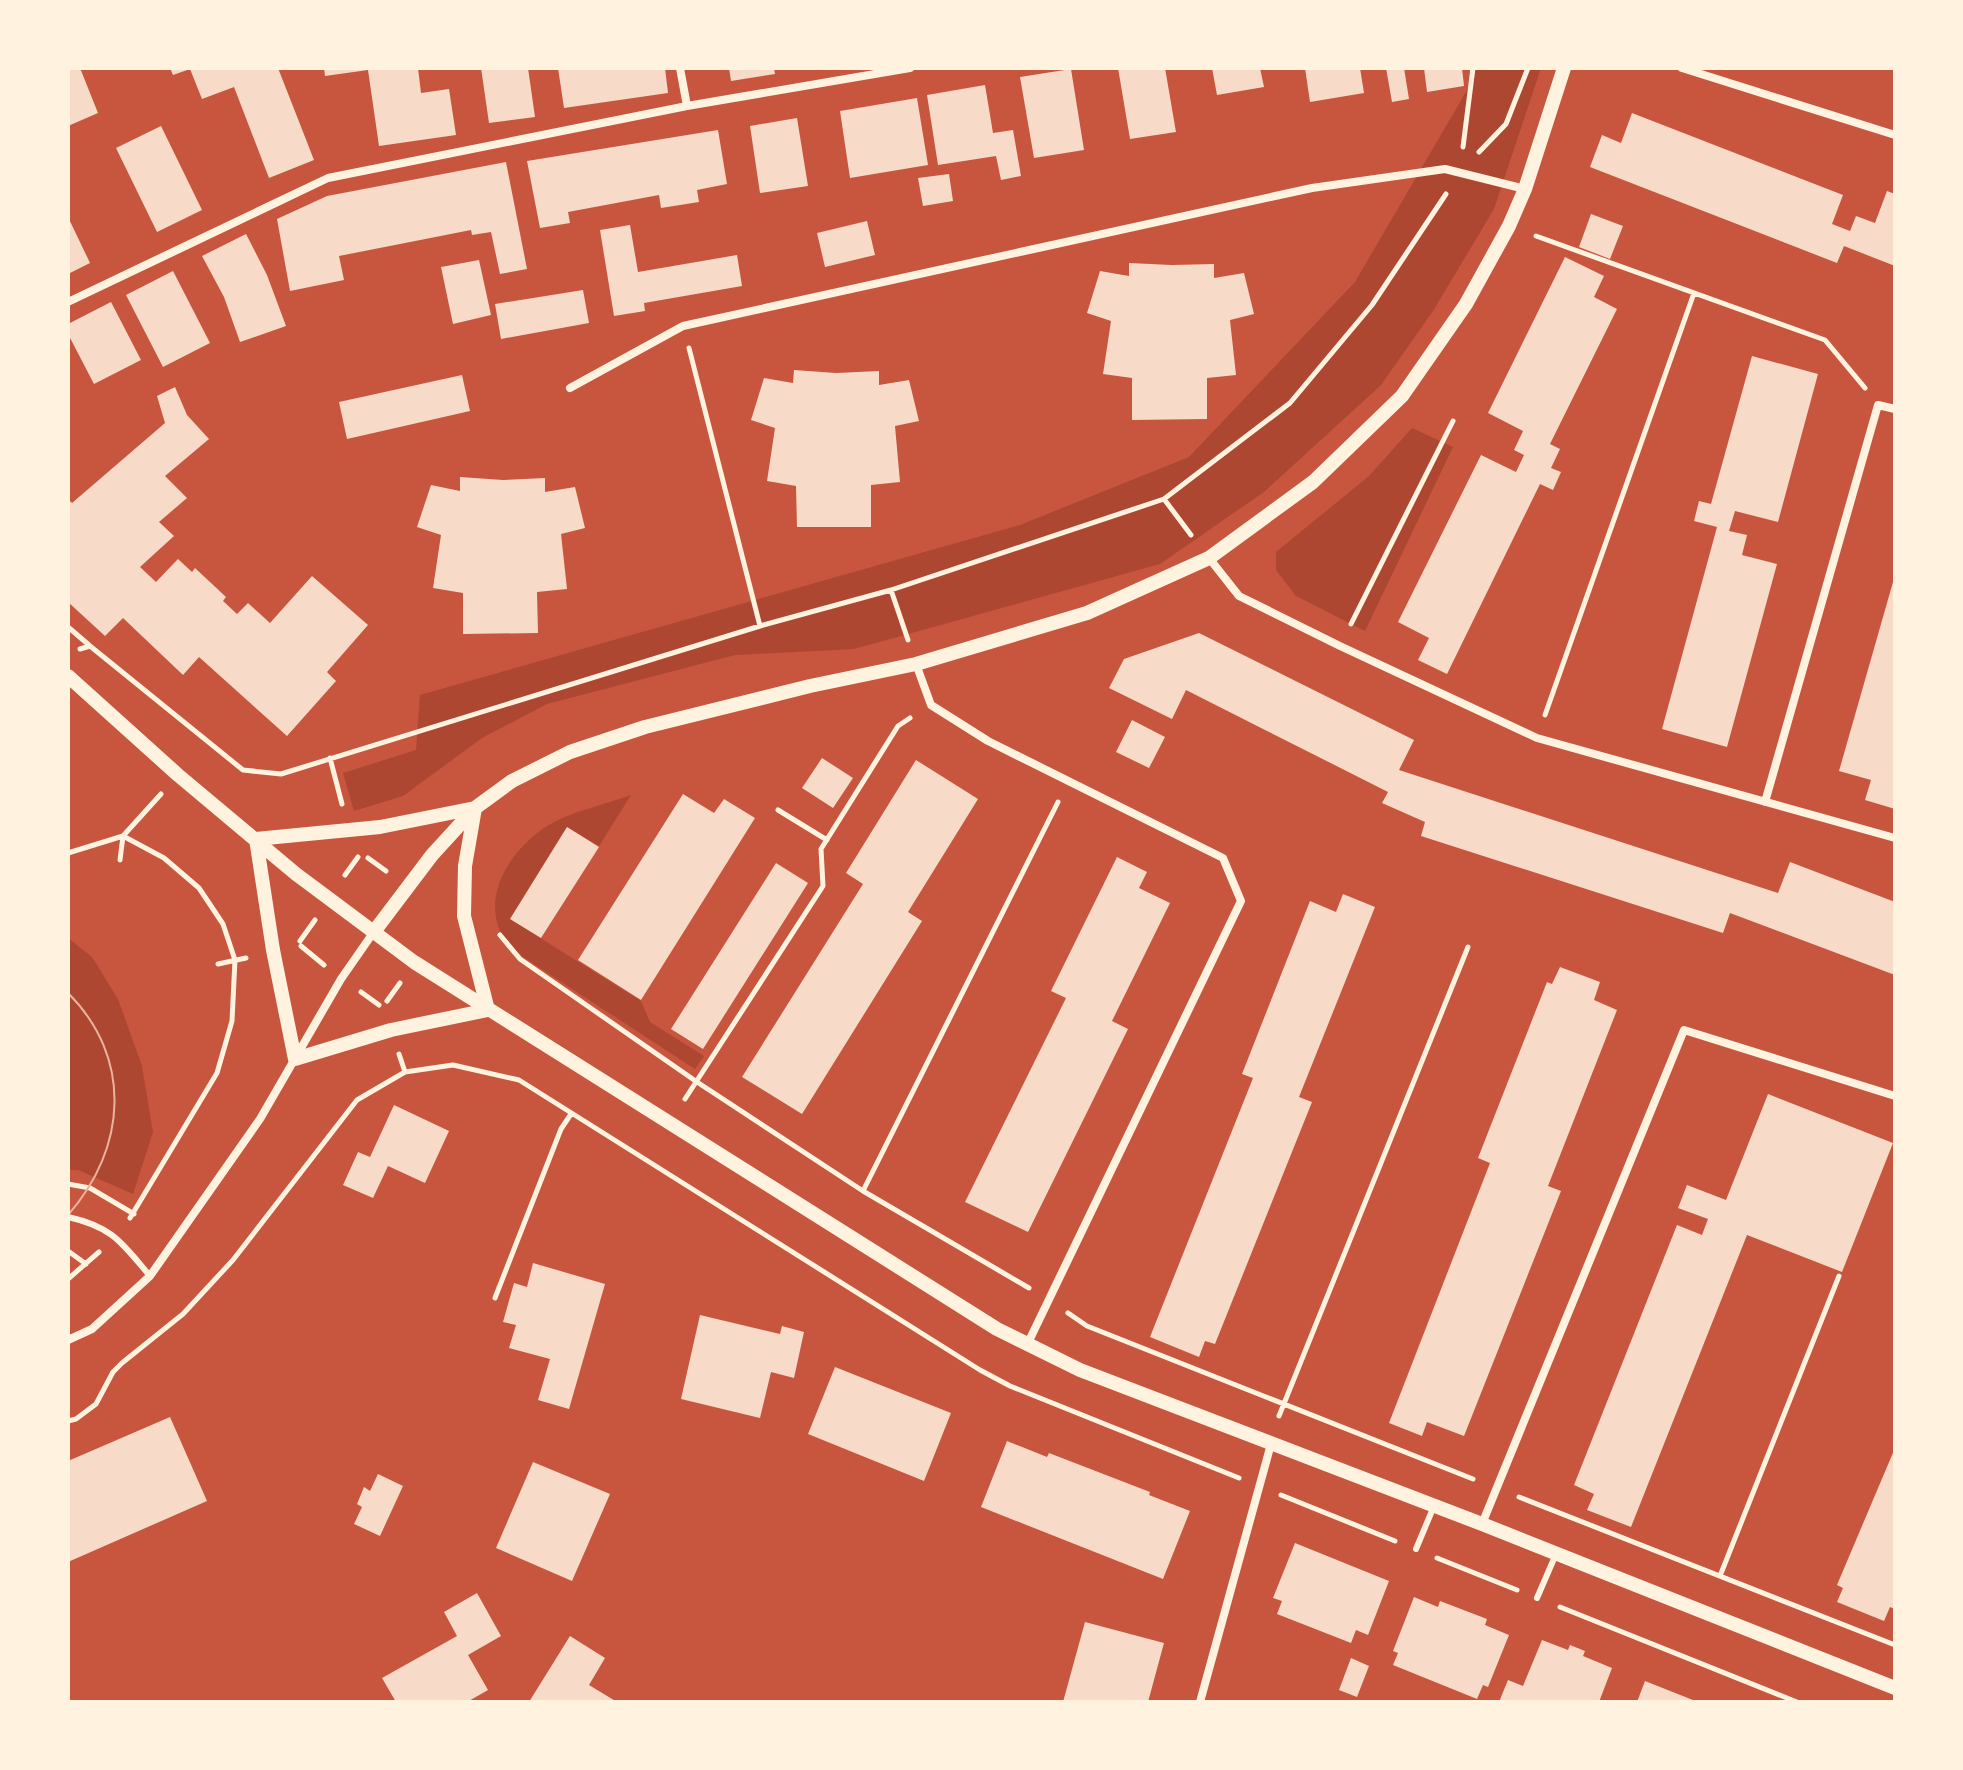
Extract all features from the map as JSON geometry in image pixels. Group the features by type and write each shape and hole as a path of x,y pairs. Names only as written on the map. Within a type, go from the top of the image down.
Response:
{"street":[{"path":"680,68 687,106"},
{"path":"68,302 328,178 687,106 910,68"},
{"path":"68,1340 92,1329 150,1276 260,1119 341,979 373,933 432,855 475,808 512,781 570,752 630,732 773,694 916,664 1087,613 1209,558 1313,482 1402,396 1466,304 1509,226 1525,189 1564,68"},
{"path":"1682,68 1895,135"},
{"path":"570,388 683,326 1312,188 1445,169 1525,189"},
{"path":"1765,802 1878,405 1895,409"},
{"path":"1209,558 1239,596 1537,738 1895,838"},
{"path":"916,664 931,705 988,741 1223,858 1241,901 1027,1345"},
{"path":"68,676 178,775 373,933 488,1010 966,1311 1027,1345 1080,1370 1482,1524 1895,1688"},
{"path":"256,839 380,827 475,808"},
{"path":"475,808 465,866 464,916 488,1010"},
{"path":"256,839 273,950 295,1059"},
{"path":"295,1059 391,1030 488,1010"},
{"path":"1482,1524 1684,1030 1895,1096"},
{"path":"1200,1702 1271,1444"}],"lane":[{"path":"68,1217 91,1222 115,1235 150,1276"},
{"path":"1416,1549 1434,1506"},
{"path":"1537,1598 1556,1554"}],"path":[{"path":"1460,172 1473,68"},
{"path":"68,627 243,770 281,774 760,626 891,590 1164,499 1290,403 1372,305 1460,172 1506,124 1528,68"},
{"path":"1509,226 1825,340 1878,405"},
{"path":"1537,738 1694,293"},
{"path":"683,326 760,626"},
{"path":"1340,646 1453,421"},
{"path":"1164,499 1209,558"},
{"path":"891,590 916,664"},
{"path":"68,654 90,646"},
{"path":"669,1124 823,886 821,849 898,726 931,705"},
{"path":"68,853 123,836 178,775"},
{"path":"778,810 827,840"},
{"path":"863,1191 1052,814"},
{"path":"120,860 123,836"},
{"path":"68,1279 134,1214 217,1073 232,1021 235,960 223,924 199,888 164,858 123,836"},
{"path":"496,925 500,938 520,959 697,1082 863,1191 1048,1299 1087,1326 1895,1645"},
{"path":"1289,1391 1468,947"},
{"path":"218,964 235,960"},
{"path":"68,1421 76,1419 96,1404 113,1372 183,1314 233,1260 357,1100 405,1072"},
{"path":"495,1298 561,1129 571,1114"},
{"path":"68,1184 90,1188 134,1214"},
{"path":"68,1251 86,1264"},
{"path":"1720,1576 1839,1276"}],"shaded area":[{"path":"1472,68 1541,68 1494,209 1433,311 1381,385 1264,492 1160,564 854,649 735,655 547,704 482,738 403,796 354,811 343,773 416,750 420,695 1020,525 1189,457 1355,282 1470,85"},
{"path":"1412,428 1453,447 1365,631 1296,596 1276,570 1276,552 1369,476"},
{"path":"631,795 599,846 567,827 510,919 641,1001 650,1022 704,1056 695,1069 523,957 504,938 496,918 495,902 499,885 515,855 527,842 554,822"},
{"path":"68,938 92,957 118,999 142,1066 153,1132 133,1194 78,1170 68,1170"}],"building":[{"path":"80,68 98,113 68,126 68,70"},
{"path":"170,68 278,68 314,160 269,178 234,87 202,99 190,69 173,75"},
{"path":"324,68 418,68 421,93 449,89 456,135 379,146 368,70 325,76"},
{"path":"481,68 528,68 535,117 489,123"},
{"path":"558,68 665,68 668,93 564,108"},
{"path":"729,68 774,68 775,74 731,81"},
{"path":"1118,68 1165,68 1176,132 1130,139"},
{"path":"1212,68 1260,68 1264,87 1217,95"},
{"path":"1305,68 1360,68 1364,93 1310,102"},
{"path":"1386,68 1404,68 1409,99 1392,102"},
{"path":"1424,68 1462,68 1464,86 1427,92"},
{"path":"1071,69 1084,150 1034,158 1020,77"},
{"path":"985,85 993,133 1013,130 1021,176 1001,180 996,156 938,165 927,95"},
{"path":"917,98 928,165 850,178 840,111"},
{"path":"1632,113 1843,195 1832,224 1850,231 1856,216 1875,223 1887,191 1895,194 1895,266 1844,246 1837,263 1590,167 1602,135 1621,143"},
{"path":"797,118 808,186 760,193 750,126"},
{"path":"161,126 202,210 157,232 116,148"},
{"path":"718,130 727,184 697,190 699,202 661,208 659,195 568,212 570,223 540,228 527,161"},
{"path":"506,162 527,269 500,274 491,232 472,235 471,230 339,256 344,280 290,291 277,219 327,196"},
{"path":"949,174 953,201 923,206 918,178"},
{"path":"1591,214 1623,226 1610,259 1579,247"},
{"path":"68,217 90,263 68,274"},
{"path":"867,221 875,255 825,267 817,233"},
{"path":"630,225 638,272 737,255 742,286 644,303 645,311 614,316 600,230"},
{"path":"246,234 267,275 286,326 240,342 224,297 202,256"},
{"path":"1565,257 1604,276 1594,297 1617,309 1550,444 1560,449 1551,468 1561,472 1553,490 1540,484 1447,674 1418,660 1429,638 1398,622 1481,455 1516,472 1524,455 1514,450 1523,431 1488,413"},
{"path":"479,260 491,315 453,324 441,267"},
{"path":"1129,263 1214,264 1214,278 1244,273 1254,314 1230,320 1236,375 1207,378 1207,419 1132,420 1132,378 1103,374 1111,321 1087,313 1100,271 1129,276"},
{"path":"173,271 210,343 163,367 126,295"},
{"path":"583,290 589,323 501,339 495,304"},
{"path":"111,302 141,360 94,384 68,334 68,324"},
{"path":"1752,356 1818,374 1778,522 1735,511 1729,531 1747,535 1742,555 1777,564 1727,747 1662,729 1717,527 1694,521 1699,501 1711,504"},
{"path":"794,370 836,373 879,371 879,385 909,380 919,421 895,426 900,482 871,485 871,527 797,527 796,486 767,481 775,428 751,420 764,378 793,383"},
{"path":"462,375 470,411 347,439 339,402"},
{"path":"175,387 187,415 209,439 165,476 187,498 159,522 174,536 140,567 156,582 178,559 192,572 195,568 226,597 223,601 237,614 248,603 270,623 312,576 368,625 327,672 336,681 287,736 199,657 183,675 123,618 105,636 68,602 68,499 72,503 165,423 157,396"},
{"path":"460,477 503,480 545,478 545,492 575,487 585,528 561,534 567,589 537,592 538,633 463,634 463,593 433,588 441,535 417,527 431,485 460,491"},
{"path":"1895,575 1895,809 1865,800 1871,780 1839,771"},
{"path":"1199,633 1414,740 1399,770 1778,893 1790,862 1895,902 1895,975 1730,913 1723,933 1421,836 1425,822 1382,803 1388,792 1186,690 1172,719 1109,688 1124,659"},
{"path":"1132,720 1165,737 1149,768 1116,752"},
{"path":"822,758 853,778 833,808 802,788"},
{"path":"916,760 978,799 908,912 922,921 802,1114 742,1077 863,884 846,873"},
{"path":"683,794 714,813 724,799 755,818 641,1000 578,960"},
{"path":"567,827 599,847 541,938 510,919"},
{"path":"1117,857 1147,872 1139,888 1170,903 1112,1021 1128,1029 1028,1232 965,1202 1066,998 1051,991"},
{"path":"776,863 808,883 703,1049 671,1029"},
{"path":"1343,894 1375,907 1299,1097 1312,1102 1215,1344 1205,1341 1199,1357 1150,1337 1253,1078 1242,1074 1310,901 1336,912"},
{"path":"1560,967 1600,982 1594,1000 1617,1010 1548,1186 1561,1191 1464,1436 1427,1422 1422,1436 1389,1423 1490,1163 1478,1158 1547,982 1552,984"},
{"path":"1768,1094 1893,1143 1842,1272 1747,1235 1631,1527 1587,1510 1594,1494 1574,1485 1677,1225 1702,1235 1708,1219 1678,1208 1687,1185 1726,1200"},
{"path":"394,1105 449,1131 425,1183 388,1166 373,1198 343,1185 358,1152 370,1157"},
{"path":"533,1263 605,1284 569,1409 538,1400 550,1359 509,1348 516,1325 503,1322 514,1283 527,1287"},
{"path":"700,1315 780,1334 782,1326 804,1332 794,1378 771,1372 760,1418 681,1399"},
{"path":"835,1367 951,1413 924,1481 808,1434"},
{"path":"170,1417 207,1501 68,1562 68,1461"},
{"path":"1007,1441 1047,1457 1049,1453 1190,1511 1163,1579 981,1507"},
{"path":"1895,1448 1895,1609 1890,1607 1884,1621 1837,1602 1843,1588 1837,1585"},
{"path":"533,1462 610,1494 572,1581 496,1548"},
{"path":"378,1474 403,1486 380,1536 354,1524 362,1507 357,1504 364,1487 370,1491"},
{"path":"1295,1543 1389,1581 1368,1635 1356,1630 1351,1643 1277,1614 1282,1601 1273,1598"},
{"path":"477,1593 501,1636 468,1655 488,1690 467,1702 396,1702 382,1678 457,1636 444,1612"},
{"path":"1414,1597 1438,1607 1440,1601 1487,1619 1485,1625 1509,1635 1488,1687 1483,1685 1477,1699 1393,1665 1398,1653 1393,1651"},
{"path":"1085,1622 1164,1643 1148,1702 1063,1702"},
{"path":"570,1636 605,1658 589,1685 617,1702 529,1702"},
{"path":"1542,1640 1568,1650 1570,1645 1585,1651 1583,1656 1612,1668 1599,1702 1499,1702 1508,1680 1523,1686"},
{"path":"1351,1658 1369,1666 1357,1697 1339,1690"},
{"path":"1645,1681 1698,1702 1637,1702"}],"tram line":[{"path":"68,993 89,1018 104,1046 112,1074 114,1103 111,1132 102,1161 88,1189 68,1215"}]}
